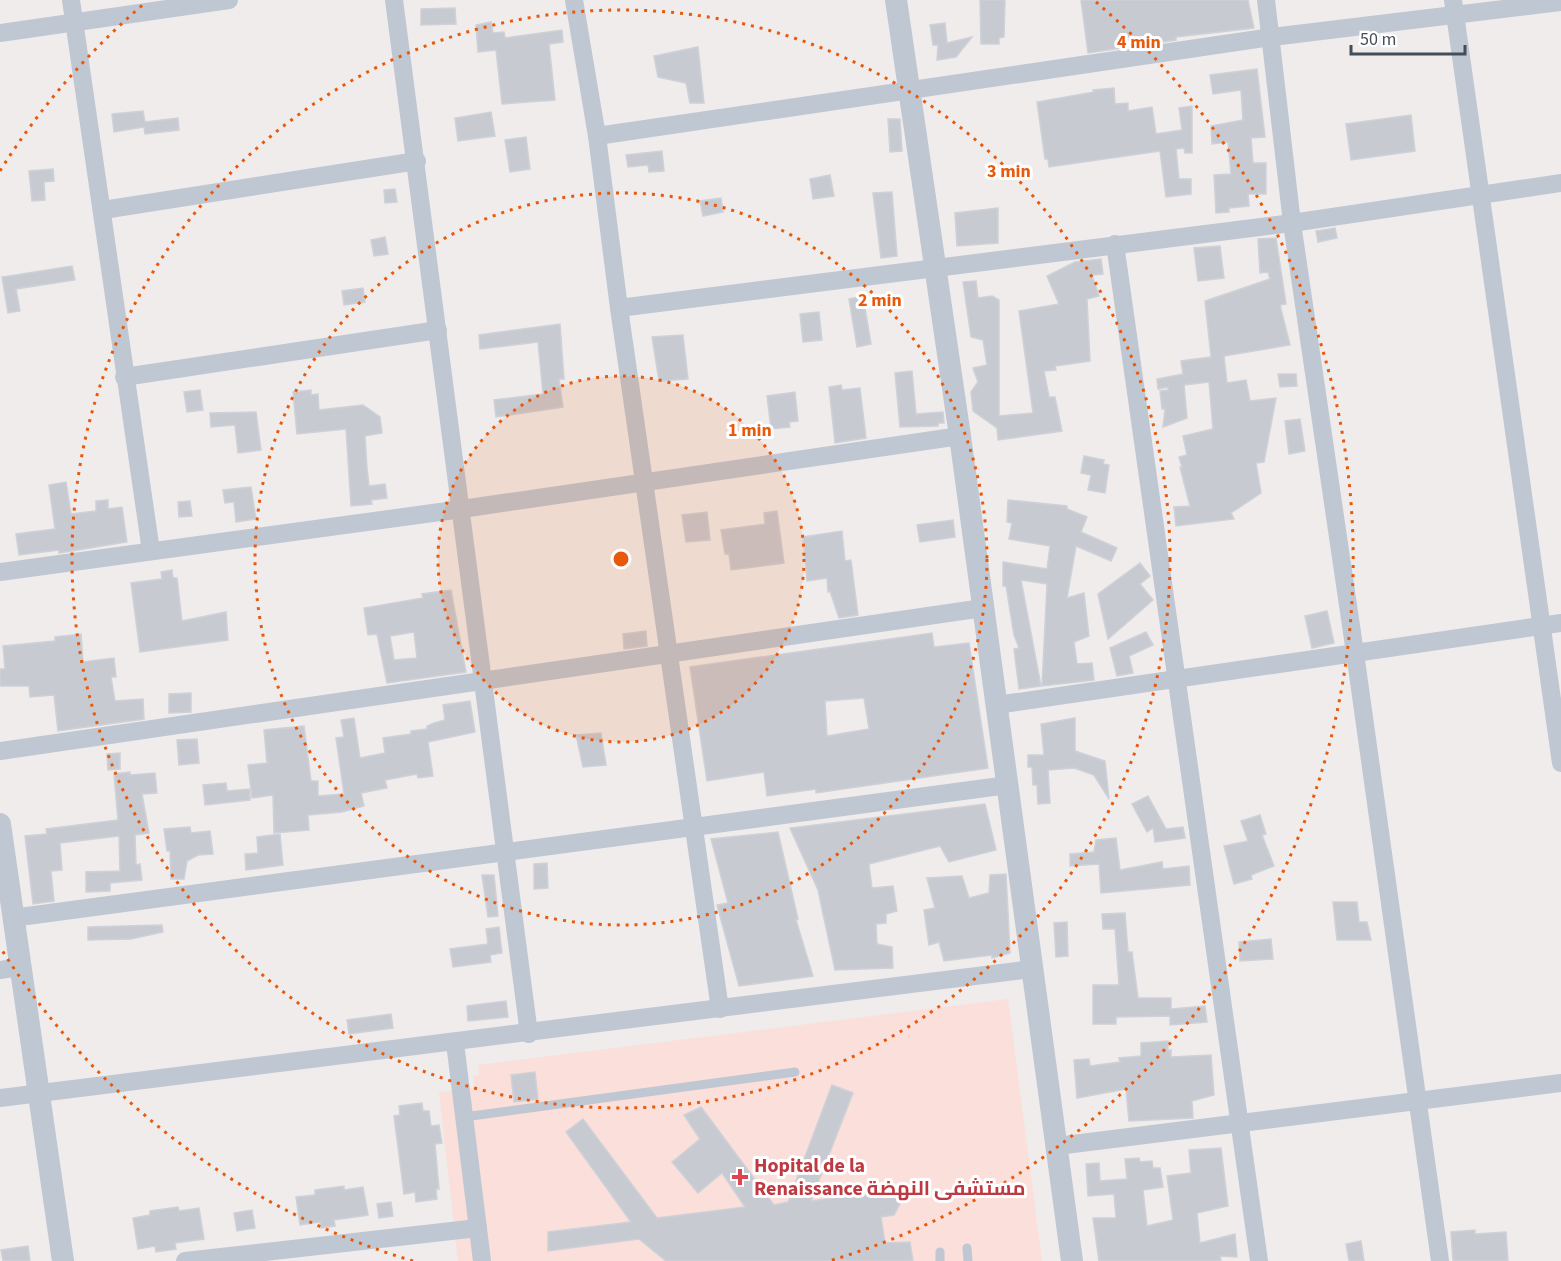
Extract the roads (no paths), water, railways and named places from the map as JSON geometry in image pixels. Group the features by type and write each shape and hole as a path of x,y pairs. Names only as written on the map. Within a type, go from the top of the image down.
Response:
{"street":[{"path":"71,0 151,551"},
{"path":"0,33 229,0"},
{"path":"394,0 417,161 529,1034"},
{"path":"574,0 597,136 619,308 720,1009"},
{"path":"896,0 960,436 1072,1261"},
{"path":"1266,0 1292,223 1440,1261"},
{"path":"597,136 1454,8 1561,2"},
{"path":"1454,8 1561,763"},
{"path":"103,210 417,161"},
{"path":"619,308 1292,223 1561,183"},
{"path":"1115,244 1242,1125 1259,1261"},
{"path":"124,377 438,330"},
{"path":"0,572 462,509 960,436"},
{"path":"0,751 983,608"},
{"path":"997,705 1561,623"},
{"path":"12,918 1008,784"},
{"path":"0,824 12,918 10,968 39,1093 63,1261"},
{"path":"0,1098 529,1034 1032,969"},
{"path":"455,1043 482,1261"},
{"path":"1056,1146 1242,1125 1561,1083"},
{"path":"185,1261 478,1228"}],"lane":[{"path":"464,1117 795,1072"},
{"path":"967,1248 968,1261"}],"place":[{"name":"Hopital de la Renaissance مستشفى النهضة","path":"740,1177"}]}
